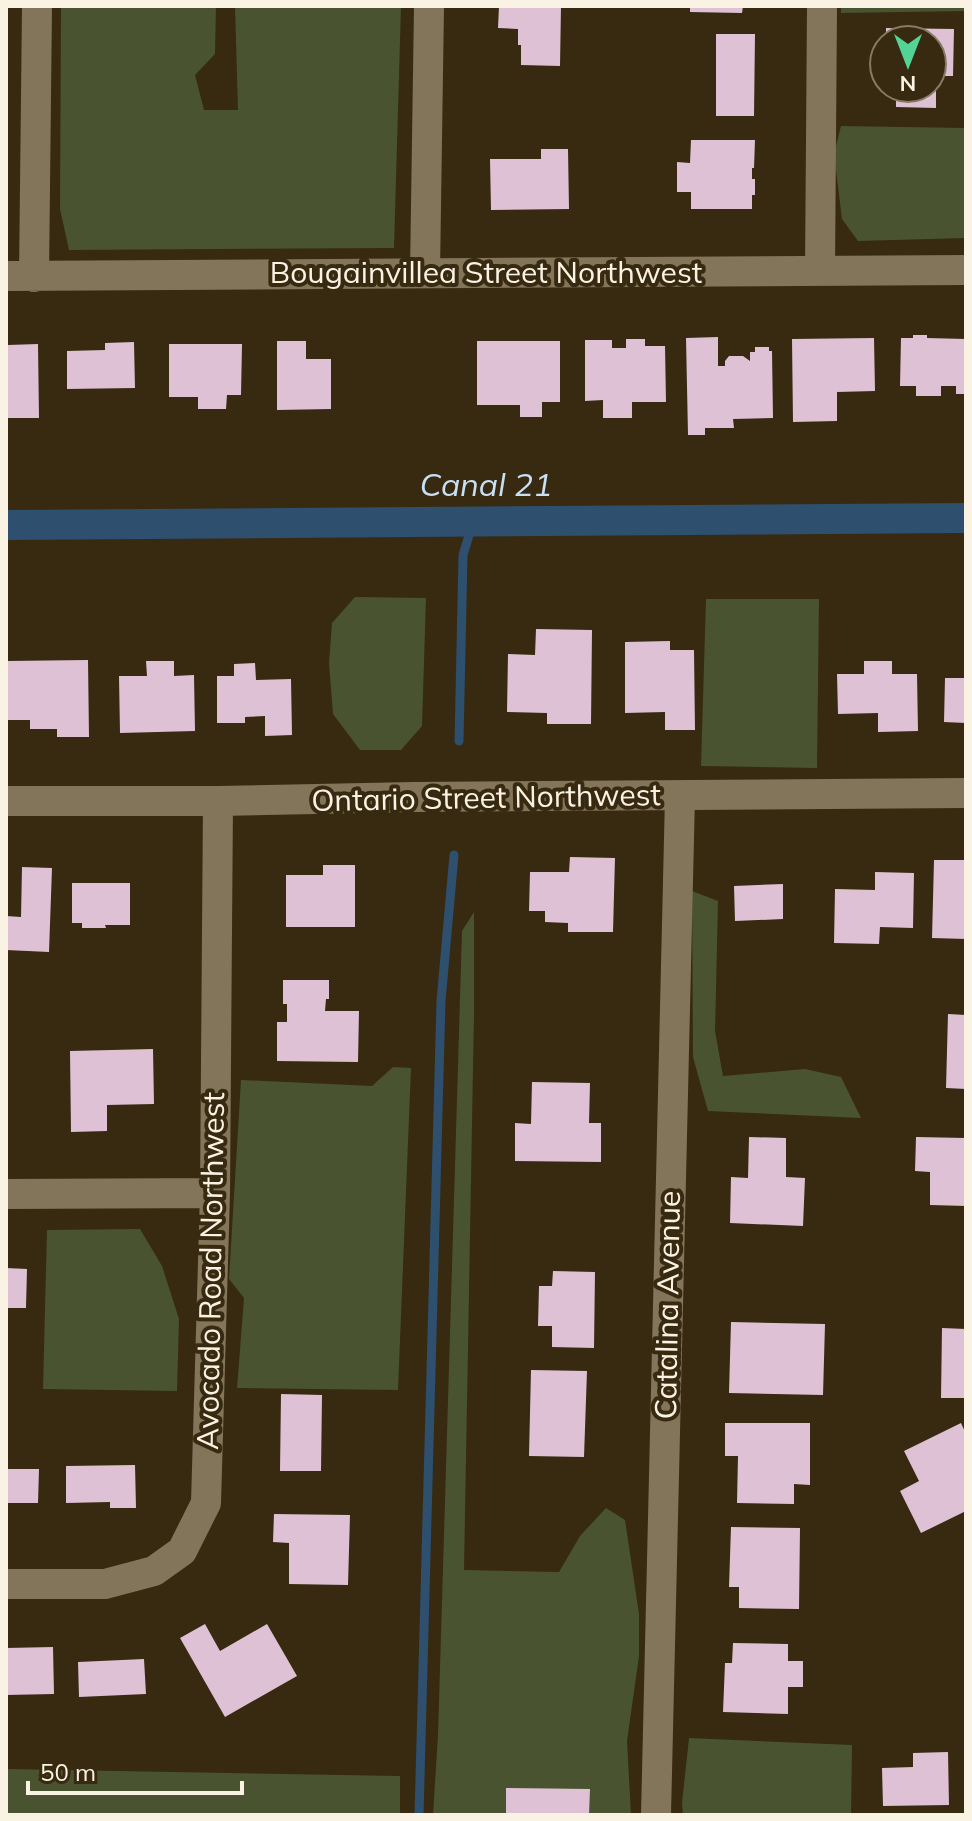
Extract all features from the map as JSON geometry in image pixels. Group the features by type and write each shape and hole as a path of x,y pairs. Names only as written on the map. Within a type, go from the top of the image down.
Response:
{"street":[{"path":"20,276 37,6"},
{"path":"425,273 429,6"},
{"path":"820,271 822,6"},
{"name":"Bougainvillea Street Northwest","path":"20,276 966,270"},
{"name":"Ontario Street Northwest","path":"6,801 966,793"},
{"name":"Catalina Avenue","path":"656,1815 680,796"},
{"name":"Avocado Road Northwest","path":"6,1584 105,1584 154,1571 182,1551 206,1503 215,1193 218,801"},
{"path":"6,1194 215,1193"}],"green space":[{"path":"61,6 216,6 215,54 195,75 204,110 238,110 235,6 401,6 394,248 69,250 60,209"},
{"path":"841,6 966,6 966,11 841,13"},
{"path":"841,126 966,128 966,238 858,241 842,219 834,154"},
{"path":"355,597 426,598 422,726 401,750 360,750 333,714 329,663 332,623"},
{"path":"706,599 819,599 817,768 701,766"},
{"path":"692,891 718,901 715,1031 723,1076 805,1069 841,1077 861,1118 708,1111 693,1057"},
{"path":"474,912 464,1570 559,1572 580,1536 606,1508 625,1520 639,1614 639,1656 627,1741 631,1815 433,1815 462,931"},
{"path":"393,1067 411,1068 398,1390 237,1388 244,1298 229,1279 241,1080 372,1086"},
{"path":"140,1229 162,1266 179,1319 177,1391 43,1389 47,1230"},
{"path":"689,1738 852,1745 851,1815 683,1815"},
{"path":"6,1769 400,1776 400,1815 6,1815"}],"building":[{"path":"499,6 561,6 560,66 521,65 518,29 498,28"},
{"path":"690,6 743,6 742,13 690,12"},
{"path":"948,29 954,29 953,76 948,76"},
{"path":"716,34 755,34 754,116 716,116"},
{"path":"896,104 936,104 936,108 896,107"},
{"path":"691,140 755,140 752,209 691,209 691,192 677,192 677,162 690,163"},
{"path":"541,149 568,149 569,209 491,210 490,159 541,159"},
{"path":"913,335 966,339 966,394 956,394 956,386 941,386 941,396 916,396 916,386 900,386 901,338 913,338"},
{"path":"718,337 718,366 725,366 729,356 743,356 750,361 750,352 755,352 755,347 769,347 772,351 773,418 733,419 734,428 705,428 705,435 688,435 686,338"},
{"path":"874,338 875,391 837,392 837,421 793,422 792,339"},
{"path":"626,339 645,339 645,346 665,346 666,402 632,402 632,418 603,418 603,400 585,401 585,340 612,340 612,348 626,348"},
{"path":"277,341 306,341 306,359 331,359 331,409 277,410"},
{"path":"477,341 560,341 560,402 542,402 542,417 520,417 520,405 477,405"},
{"path":"134,342 135,388 67,389 67,351 105,350 105,343"},
{"path":"38,344 39,418 6,418 8,345"},
{"path":"169,344 242,344 241,395 227,395 226,409 198,409 198,397 169,397"},
{"path":"536,629 592,630 591,724 547,724 547,713 507,712 508,654 535,655"},
{"path":"670,641 670,650 694,650 695,730 665,730 665,712 625,713 625,642"},
{"path":"88,660 89,737 57,737 57,729 30,729 30,720 8,720 7,661"},
{"path":"146,661 174,661 174,676 194,675 195,731 120,733 119,676 147,676"},
{"path":"864,661 892,661 892,674 917,674 918,731 878,732 878,713 838,714 837,674 864,674"},
{"path":"255,663 256,680 291,679 292,735 265,736 265,716 245,717 245,723 217,723 217,676 234,676 234,664"},
{"path":"945,678 966,678 966,723 944,722"},
{"path":"570,857 615,858 613,932 568,932 568,923 545,922 545,911 529,911 530,872 569,872"},
{"path":"934,860 966,860 966,939 932,938"},
{"path":"323,865 355,865 355,927 286,927 286,875 323,875"},
{"path":"22,867 52,868 49,952 6,950 6,916 21,917"},
{"path":"875,872 914,873 913,928 880,927 879,944 834,943 835,889 875,890"},
{"path":"72,883 130,883 130,925 82,928 82,923 72,923"},
{"path":"783,884 783,919 735,921 734,886"},
{"path":"283,980 329,980 329,999 326,999 325,1011 359,1011 358,1062 277,1061 277,1022 287,1022"},
{"path":"948,1014 966,1015 966,1089 946,1088"},
{"path":"153,1049 154,1104 107,1105 107,1131 71,1132 70,1051"},
{"path":"532,1082 590,1083 589,1123 601,1123 601,1162 515,1161 515,1123 531,1124"},
{"path":"749,1137 786,1138 786,1177 805,1178 803,1226 730,1223 731,1177 748,1178"},
{"path":"916,1137 966,1138 966,1206 930,1205 930,1172 915,1171"},
{"path":"6,1268 27,1269 26,1308 6,1308"},
{"path":"553,1271 595,1272 594,1348 552,1347 552,1326 538,1326 539,1286 552,1286"},
{"path":"731,1322 825,1324 823,1395 729,1393"},
{"path":"942,1328 966,1329 966,1398 941,1398"},
{"path":"531,1370 587,1371 584,1457 529,1456"},
{"path":"281,1394 322,1395 321,1471 280,1471"},
{"path":"725,1423 810,1423 810,1485 794,1484 794,1504 737,1503 738,1456 725,1456"},
{"path":"961,1423 966,1434 966,1511 921,1533 900,1491 919,1481 904,1451"},
{"path":"135,1465 136,1508 110,1508 110,1502 66,1503 66,1466"},
{"path":"6,1469 39,1469 38,1503 6,1503"},
{"path":"274,1514 350,1515 348,1585 289,1584 289,1543 273,1542"},
{"path":"731,1527 800,1528 799,1609 739,1608 739,1587 729,1587"},
{"path":"205,1624 220,1651 267,1624 297,1676 225,1717 180,1638"},
{"path":"733,1643 788,1644 788,1661 803,1661 803,1687 788,1687 788,1714 723,1712 725,1663 732,1663"},
{"path":"53,1647 54,1694 6,1695 6,1648"},
{"path":"144,1659 146,1694 79,1697 78,1662"},
{"path":"948,1752 949,1805 883,1806 882,1768 913,1767 913,1753"},
{"path":"506,1788 590,1789 589,1815 506,1815"}],"waterway":[{"name":"Canal 21","path":"6,525 966,518"},
{"path":"459,741 463,555 473,522"},
{"path":"419,1815 441,1001 454,855"}]}
